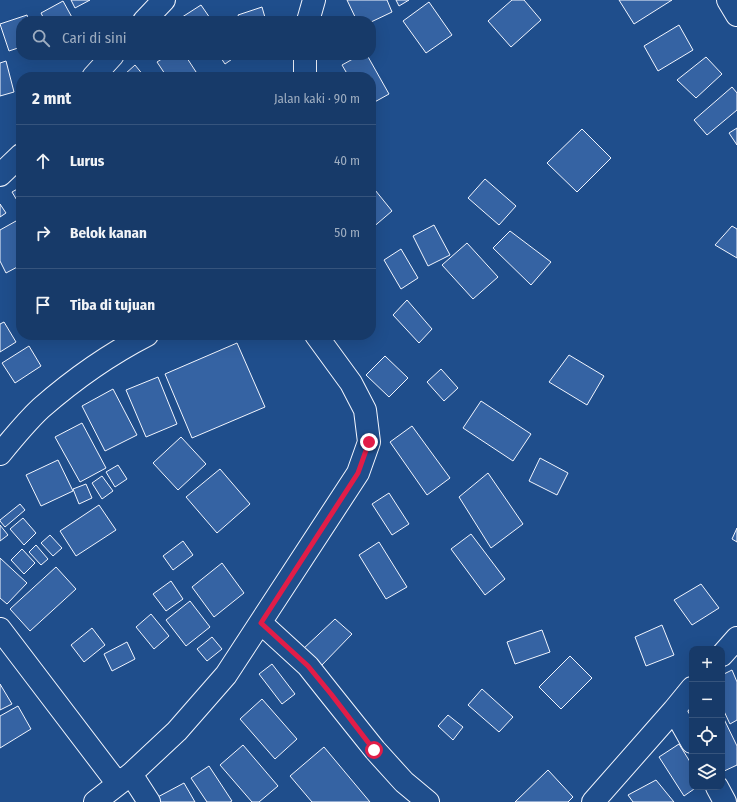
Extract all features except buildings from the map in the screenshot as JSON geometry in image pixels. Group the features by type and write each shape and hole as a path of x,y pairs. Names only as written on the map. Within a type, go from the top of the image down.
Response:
{"street":[{"path":"149,16 164,0"},
{"path":"309,16 314,0"},
{"path":"728,0 737,15"},
{"path":"98,72 108,60"},
{"path":"305,60 305,72"},
{"path":"0,176 16,160"},
{"path":"0,454 18,432 41,409 80,376 125,346 137,340"},
{"path":"95,802 125,779 177,731 226,676 358,473 369,442 365,410 351,383 320,340"},
{"path":"261,623 308,666 374,750 404,782 428,802"},
{"path":"0,630 125,779 149,802"},
{"path":"725,652 737,638"},
{"path":"593,802 689,692"},
{"path":"674,710 689,737"},
{"path":"719,790 725,802"}],"route":[{"path":"369,442 358,473 261,623 308,666 374,750"}]}
